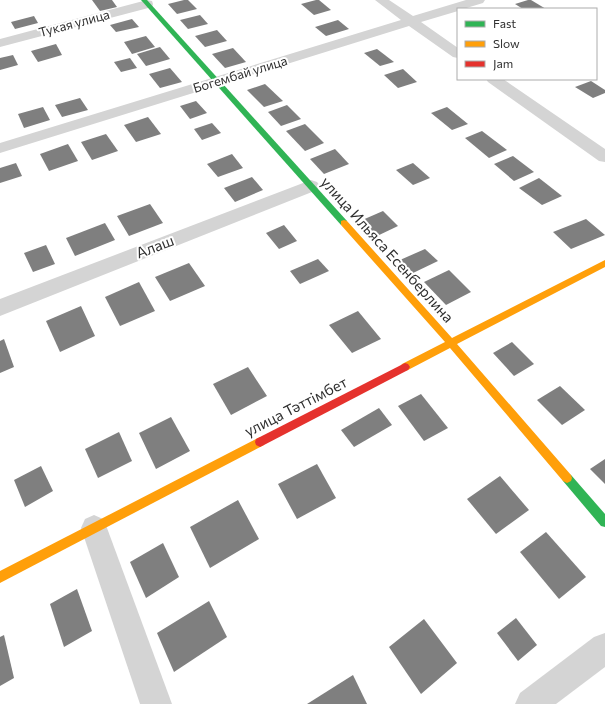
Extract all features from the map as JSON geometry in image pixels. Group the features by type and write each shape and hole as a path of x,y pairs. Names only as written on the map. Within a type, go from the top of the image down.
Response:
{"street":[{"path":"381,0 457,53"},
{"name":"Богембай улица","path":"0,148 479,0"},
{"name":"Тукая улица","path":"0,43 146,2"},
{"name":"улица Ильяса Есенберлина","path":"146,2 451,343 605,522"},
{"path":"494,80 605,157"},
{"name":"Алаш","path":"0,308 311,186"},
{"name":"улица Тәттімбет","path":"0,576 605,263"},
{"path":"94,528 156,704"},
{"path":"531,704 605,648"}],"building":[{"path":"92,0 112,0 117,7 100,11"},
{"path":"188,0 197,9 177,14 168,4"},
{"path":"319,0 331,10 314,15 301,4"},
{"path":"531,0 544,8 521,8 515,4"},
{"path":"200,15 208,24 188,29 180,20"},
{"path":"34,16 38,23 15,29 11,22"},
{"path":"132,19 139,27 116,32 110,25"},
{"path":"338,20 349,29 326,36 315,27"},
{"path":"217,30 227,41 205,47 195,36"},
{"path":"146,36 155,47 132,54 124,42"},
{"path":"56,44 62,55 38,62 31,51"},
{"path":"160,47 170,59 146,66 137,54"},
{"path":"233,48 246,62 225,68 212,54"},
{"path":"377,49 394,62 380,66 364,53"},
{"path":"13,55 18,65 0,70 0,58"},
{"path":"130,58 137,68 121,72 114,62"},
{"path":"170,68 182,82 160,88 149,74"},
{"path":"403,69 417,82 398,88 384,75"},
{"path":"591,81 605,90 605,93 593,98 575,87"},
{"path":"265,84 283,101 264,107 247,90"},
{"path":"80,98 88,110 62,117 55,105"},
{"path":"196,101 207,113 190,119 180,106"},
{"path":"287,105 301,119 281,126 268,112"},
{"path":"43,107 50,120 24,128 18,114"},
{"path":"447,107 468,124 452,130 431,113"},
{"path":"148,117 161,134 136,142 124,125"},
{"path":"212,123 221,133 202,140 194,129"},
{"path":"305,124 324,143 305,151 286,131"},
{"path":"482,131 507,150 489,158 465,138"},
{"path":"106,134 118,151 92,160 81,142"},
{"path":"68,144 78,161 49,171 40,154"},
{"path":"335,149 349,164 324,174 310,159"},
{"path":"232,154 243,168 218,177 207,164"},
{"path":"513,156 534,172 514,181 494,164"},
{"path":"16,163 22,176 0,183 0,168"},
{"path":"413,163 430,178 413,185 396,170"},
{"path":"252,177 263,190 235,202 224,188"},
{"path":"539,178 562,196 542,205 519,188"},
{"path":"150,204 163,223 129,236 117,216"},
{"path":"383,211 398,226 375,237 360,221"},
{"path":"586,219 605,235 571,249 553,232"},
{"path":"105,223 115,240 75,256 66,238"},
{"path":"284,225 297,241 279,249 266,233"},
{"path":"46,245 55,264 33,272 24,253"},
{"path":"425,249 438,261 413,273 400,260"},
{"path":"318,259 329,271 300,284 290,271"},
{"path":"189,263 205,286 170,301 155,277"},
{"path":"449,270 471,292 446,305 424,282"},
{"path":"139,282 155,311 120,326 105,297"},
{"path":"81,306 95,336 60,352 46,321"},
{"path":"358,311 381,339 352,353 329,325"},
{"path":"4,339 14,367 0,373 0,341"},
{"path":"512,342 534,364 514,376 493,353"},
{"path":"248,367 267,396 231,415 213,384"},
{"path":"560,386 585,410 562,425 537,400"},
{"path":"421,394 448,428 424,441 398,406"},
{"path":"379,408 392,425 354,447 341,430"},
{"path":"171,417 190,451 156,469 139,433"},
{"path":"119,432 132,461 98,478 85,449"},
{"path":"605,459 605,484 590,469"},
{"path":"317,464 336,498 297,519 278,484"},
{"path":"41,466 53,491 25,507 14,480"},
{"path":"500,476 529,510 496,534 467,499"},
{"path":"238,500 259,539 210,568 190,527"},
{"path":"546,532 586,577 559,599 520,552"},
{"path":"163,543 179,577 146,598 130,562"},
{"path":"77,589 92,631 64,647 50,604"},
{"path":"209,601 227,637 174,672 157,633"},
{"path":"516,618 537,645 518,661 497,633"},
{"path":"424,619 457,663 421,694 389,647"},
{"path":"4,635 14,678 0,686 0,637"},
{"path":"353,675 367,704 307,704"}],"traffic: fast":[{"path":"144,0 344,223"},
{"path":"567,478 605,522"}],"traffic: slow":[{"path":"344,223 451,343 567,478"},
{"path":"405,367 605,263"},
{"path":"0,577 260,442"}],"traffic: jam":[{"path":"260,442 405,367"}]}
